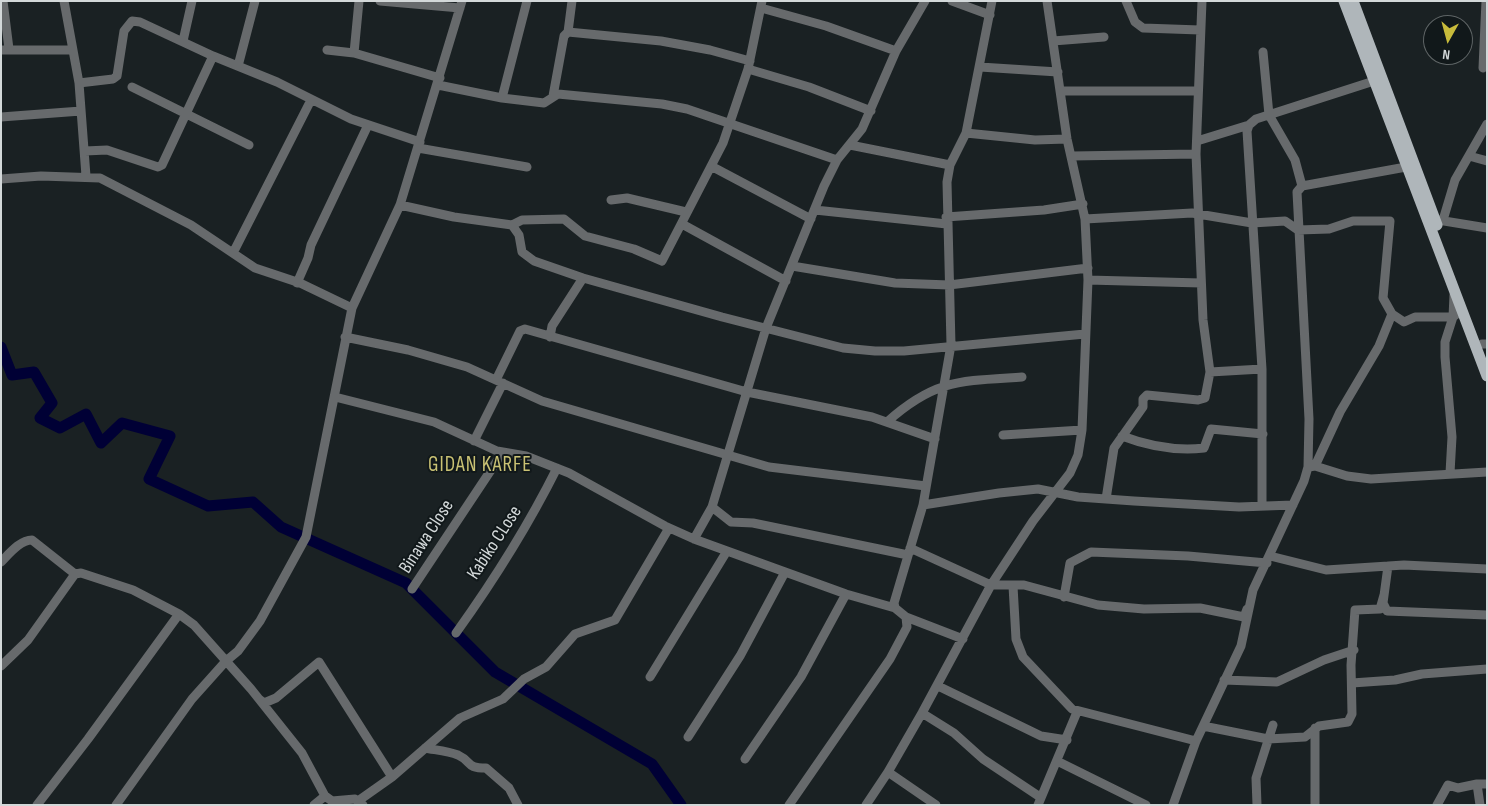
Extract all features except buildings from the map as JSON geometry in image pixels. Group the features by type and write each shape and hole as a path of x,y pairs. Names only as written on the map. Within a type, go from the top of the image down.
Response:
{"main road":[{"path":"1344,1 1454,291 1457,314 1487,376"},
{"path":"1353,1 1439,220 1485,344 1487,356"}],"street":[{"path":"4,1 5,50 72,50"},
{"path":"64,1 79,83 86,176"},
{"path":"183,41 192,1"},
{"path":"238,66 255,1"},
{"path":"354,53 359,1"},
{"path":"116,805 192,699 226,661 238,651 260,621 306,537 352,308 400,205 461,5 380,1"},
{"path":"502,98 527,1"},
{"path":"553,96 564,36 568,32 572,1"},
{"path":"694,538 712,507 766,328 814,210 837,160 850,145 871,110 896,51 925,1"},
{"path":"952,1 990,15"},
{"path":"895,608 894,603 923,505 951,345 946,197 950,165 966,132 992,1"},
{"path":"866,805 888,772 938,686 991,585 1033,521 1057,492 1078,455 1082,430 1088,280 1085,219 1067,139 1047,1"},
{"path":"1126,1 1135,22 1143,28 1200,30"},
{"path":"1106,499 1114,448 1143,407 1144,399 1147,395 1198,400 1205,398 1210,372 1203,320 1196,154 1202,1"},
{"path":"1483,68 1486,1"},
{"path":"400,205 454,217 512,225 522,220 564,219 585,236 634,249 662,261 711,166 730,123 749,65 762,5 896,51"},
{"path":"79,83 113,79 117,76 124,31 127,24 132,21 150,25 213,56 277,82 311,100 419,145 527,167"},
{"path":"568,32 662,41 710,50 871,110"},
{"path":"1053,41 1104,37"},
{"path":"327,50 354,53 439,81 502,98 544,103 558,94 662,104 687,109 837,160"},
{"path":"1263,52 1269,115 1295,160 1302,186 1296,196 1311,466"},
{"path":"85,151 107,150 158,167 162,166 185,112 213,56"},
{"path":"980,67 1058,72"},
{"path":"1197,141 1249,125 1269,115 1374,81"},
{"path":"132,87 249,145"},
{"path":"1061,91 1198,91"},
{"path":"234,253 311,100"},
{"path":"1,117 81,111"},
{"path":"1487,124 1455,180 1439,220 1487,228"},
{"path":"298,283 311,245 368,125"},
{"path":"1249,125 1247,131 1262,369 1262,505"},
{"path":"966,132 1035,140 1067,139"},
{"path":"850,145 950,165"},
{"path":"1072,156 1196,154"},
{"path":"1469,156 1487,161"},
{"path":"711,166 811,219"},
{"path":"1302,186 1406,167"},
{"path":"1,178 86,176 111,182 191,225 255,268 298,283 352,308"},
{"path":"611,200 627,198 686,212"},
{"path":"814,210 947,220 1083,204"},
{"path":"1085,219 1192,213 1252,223 1285,221 1298,230 1329,229 1353,221 1390,221 1383,298 1392,314 1404,322 1415,317 1457,314 1445,342 1452,437 1450,473"},
{"path":"682,224 786,281"},
{"path":"512,225 516,229 522,252 526,258 583,278 843,348 875,351 923,349 1085,334"},
{"path":"792,266 895,283 949,284 1088,268"},
{"path":"550,337 552,326 583,278"},
{"path":"1088,280 1201,283"},
{"path":"712,507 730,522 753,523 909,551 991,585 1024,586 1098,605 1144,609 1200,608 1244,617 1253,590 1311,466 1340,412 1380,346 1392,314"},
{"path":"474,441 520,331 531,330 747,392 872,417 934,439"},
{"path":"345,337 434,356 467,366 542,401 580,410 769,466 926,486"},
{"path":"1210,372 1262,369"},
{"path":"887,422 921,395 945,386 960,382 1022,377"},
{"path":"335,397 434,422 503,452 526,456 557,468 668,528 846,594 895,608 906,617 963,639"},
{"path":"1122,436 1153,446 1188,450 1204,448 1211,429 1263,434"},
{"path":"1003,435 1082,430"},
{"name":"Binawa Close","path":"412,589 503,452"},
{"path":"1311,466 1348,476 1371,479 1487,472"},
{"name":"Kabiko CLose","path":"456,633 508,556 538,506 557,468"},
{"path":"923,505 1038,489 1066,495 1106,499 1239,507 1293,505"},
{"path":"251,689 302,753 325,796 332,802 348,798 360,803 464,715 503,699 524,679 546,666 574,634 616,620 668,528"},
{"path":"1,562 13,550 32,540 76,574 81,573 133,590 179,614 194,625 264,703 276,698 319,662 392,777"},
{"path":"650,677 728,551"},
{"path":"1064,596 1070,564 1090,552 1268,559 1326,570 1388,566 1487,569"},
{"path":"1388,566 1383,603 1387,611 1487,615"},
{"path":"688,737 740,656 785,572"},
{"path":"1,666 28,640 76,574"},
{"path":"1013,586 1016,639 1023,657 1053,691 1077,712 1154,728 1196,741"},
{"path":"1173,805 1196,741 1245,632 1253,590"},
{"path":"745,760 801,677 846,594"},
{"path":"1203,726 1268,739 1305,737 1315,728 1348,722 1351,718 1355,610 1380,609 1384,595"},
{"path":"36,805 88,739 179,614"},
{"path":"789,805 890,659 907,627 906,617"},
{"path":"1224,680 1277,682 1324,660 1354,650"},
{"path":"1352,683 1395,680 1422,674 1487,669"},
{"path":"938,686 1041,736 1067,740"},
{"path":"922,713 954,733 983,759 1039,801 1067,740 1077,712"},
{"path":"1256,805 1256,778 1273,725"},
{"path":"1315,728 1315,805"},
{"path":"425,748 460,756 468,765 476,769 486,768 509,788 518,805"},
{"path":"1057,761 1146,805"},
{"path":"888,772 936,805"},
{"path":"1477,784 1480,805"},
{"path":"1437,805 1448,785 1458,788 1487,784"},
{"path":"314,805 325,796"}],"waterway":[{"path":"1,347 12,375 34,372 52,403 40,418 60,428 86,414 101,443 122,423 170,436 149,479 208,506 253,502 281,527 406,583 495,672 652,764 681,805"}],"district":[{"name":"GIDAN KARFE","path":"480,466"}]}
